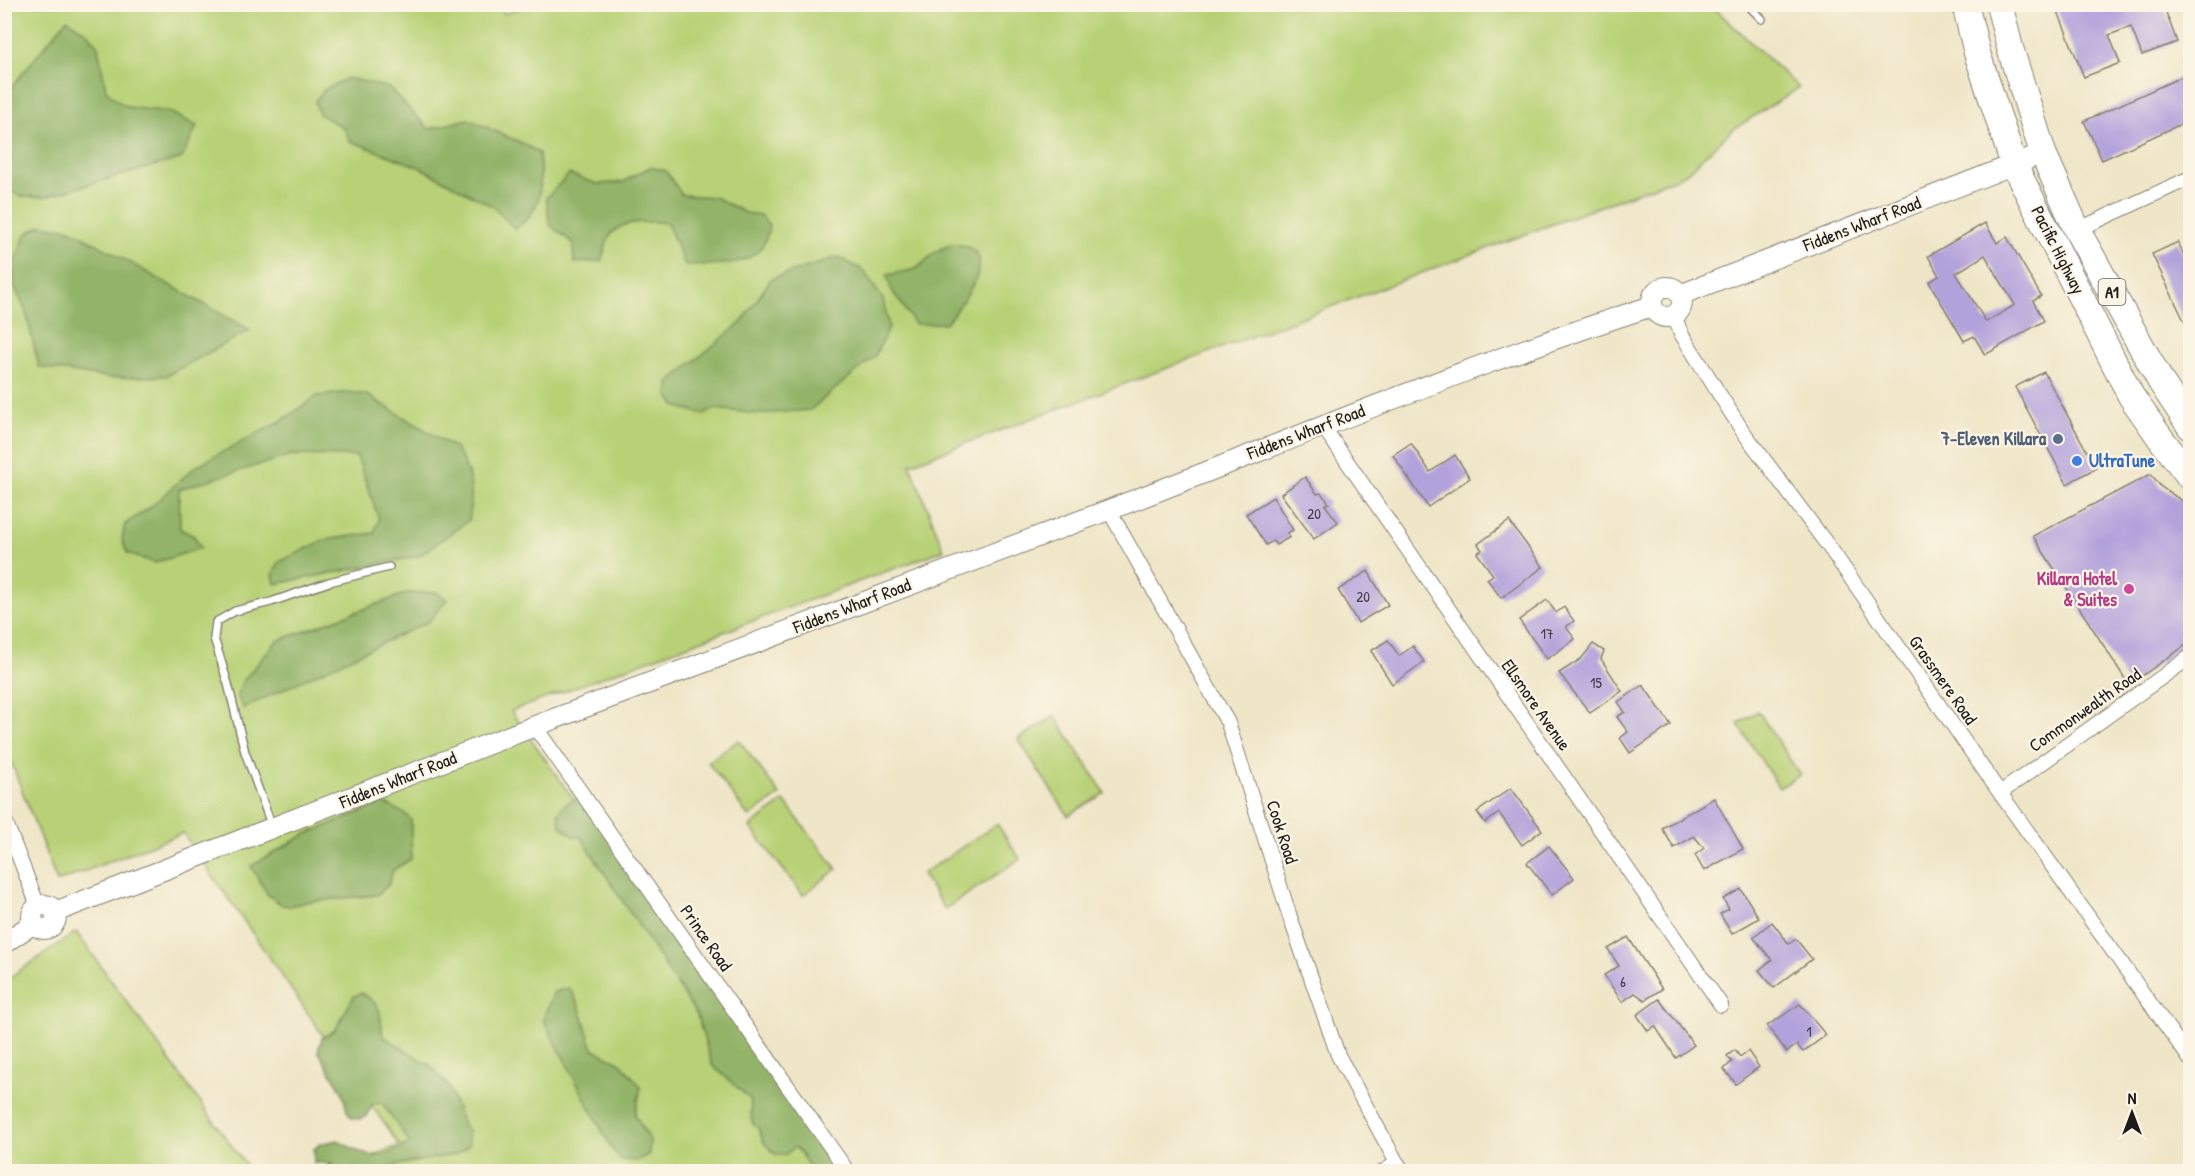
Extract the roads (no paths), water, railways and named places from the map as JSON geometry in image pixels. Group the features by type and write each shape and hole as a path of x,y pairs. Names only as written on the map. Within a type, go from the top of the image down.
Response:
{"highway":[{"name":"Pacific Highway","path":"1965,4 1977,52 2014,165 2131,396 2190,477"},
{"name":"Pacific Highway","path":"2000,4 2010,48 2043,153 2077,230 2161,382 2190,426"}],"street":[{"name":"Fiddens Wharf Road","path":"1680,295 2043,153"},
{"path":"2077,230 2190,178"},
{"path":"1672,287 1680,295 1682,307 1674,316 1661,316 1652,306 1653,295 1661,288 1672,287"},
{"name":"Fiddens Wharf Road","path":"4,943 42,914 273,829 533,727 1109,510 1322,425 1557,337 1652,306"},
{"name":"Grassmere Road","path":"1674,316 1682,335 1742,430 1832,551 2000,793 2190,1059"},
{"name":"Ellsmore Avenue","path":"1322,425 1721,1005"},
{"name":"Cook Road","path":"1109,510 1228,723 1290,917 1338,1055 1401,1167"},
{"name":"Commonwealth Road","path":"2000,793 2190,657"},
{"name":"Prince Road","path":"533,727 543,738 848,1172"},
{"path":"4,818 42,914"},
{"path":"1383,1172 1401,1167"}],"lane":[{"path":"1747,4 1762,19"},
{"path":"273,829 245,752 214,638 216,622 235,611 271,602 329,582 389,567"}],"place":[{"name":"7-Eleven Killara","path":"2058,439"},
{"name":"UltraTune","path":"2077,461"},
{"name":"Killara Hotel & Suites","path":"2129,589"}]}
